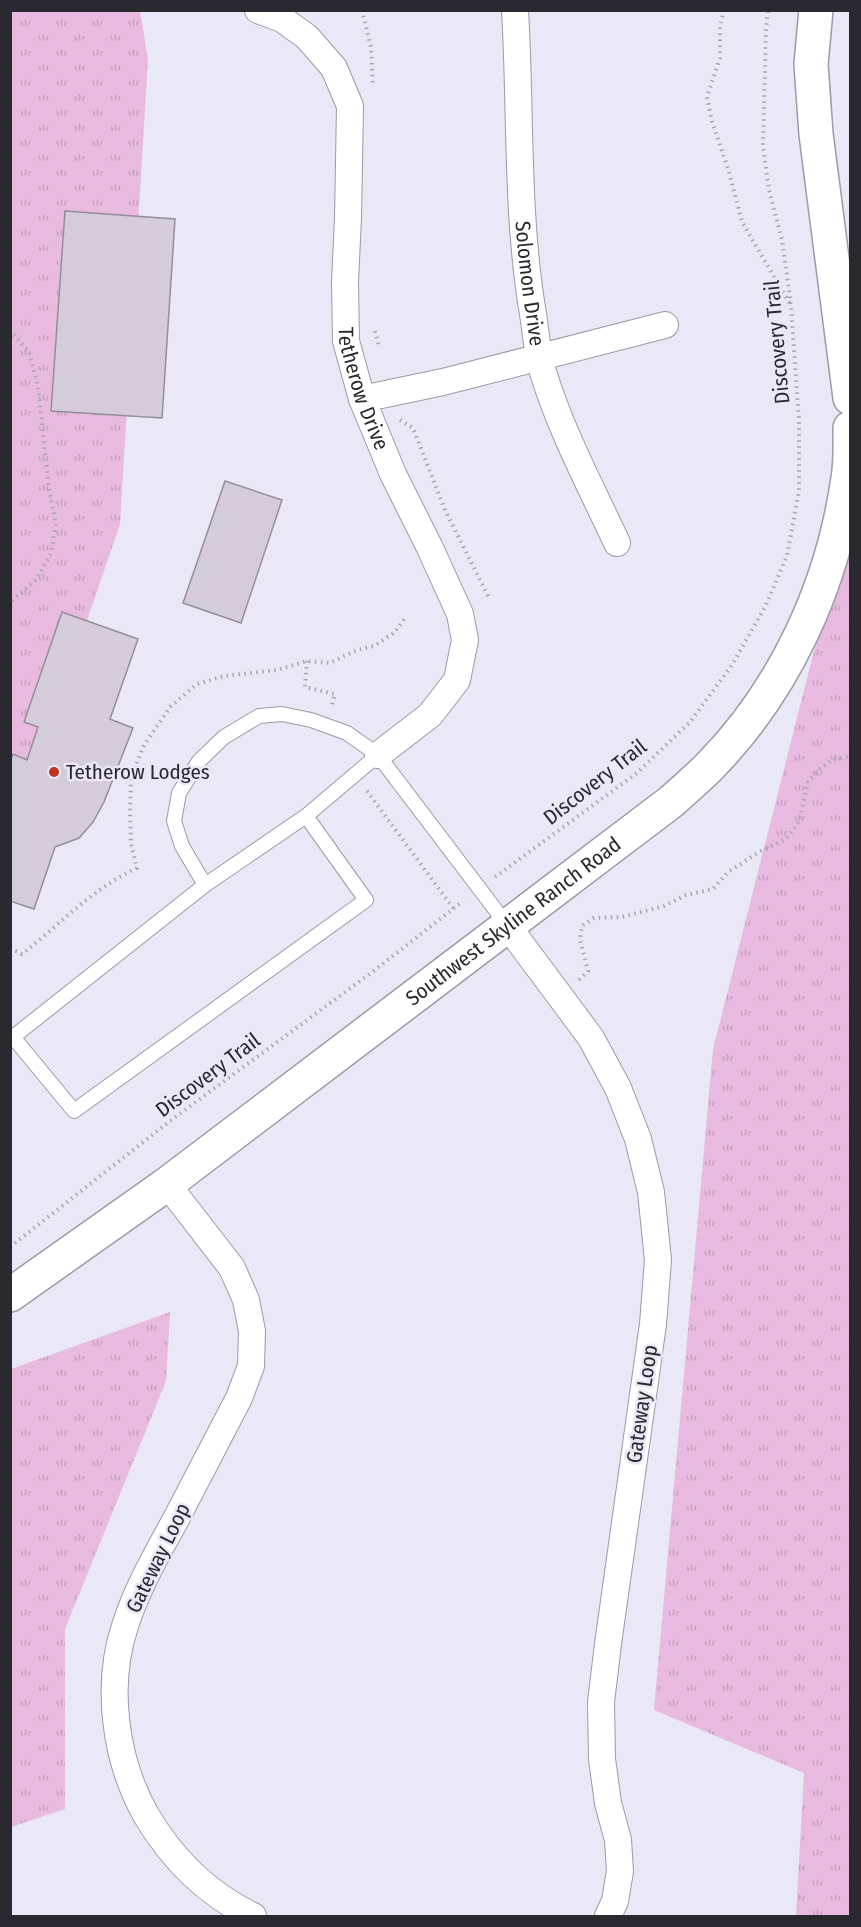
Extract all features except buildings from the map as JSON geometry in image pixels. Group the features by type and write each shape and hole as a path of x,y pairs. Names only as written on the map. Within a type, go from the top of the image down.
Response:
{"street":[{"name":"Tetherow Drive","path":"258,10 282,19 308,37 334,68 350,106 345,282 346,341 362,399 393,474 460,614 465,640 457,680 430,715 378,756"},
{"name":"Solomon Drive","path":"515,10 520,196 528,286 542,371 562,427 617,543"},
{"path":"816,10 811,64 816,134 850,398"},
{"path":"362,399 443,382 665,325"},
{"name":"Southwest Skyline Ranch Road","path":"10,1295 167,1184 672,801 710,766 745,725 774,683 805,627 822,586 838,530 849,477 850,428"},
{"name":"Gateway Loop","path":"507,925 591,1038 618,1088 638,1139 651,1192 658,1260 653,1324 601,1702 602,1758 608,1803 618,1840 620,1872 615,1901 608,1917"},
{"name":"Gateway Loop","path":"167,1184 232,1269 237,1279 246,1300 252,1331 250,1365 239,1398 140,1587 124,1628 116,1670 115,1713 123,1757 135,1796 160,1839 185,1869 213,1893 253,1917"}],"lane":[{"path":"205,885 182,846 174,821 179,794 199,761 224,737 259,716 282,714 311,720 347,733 378,756 507,925"},
{"path":"306,816 366,900 74,1111 13,1037 205,885 306,816 378,756"}],"path":[{"path":"362,10 370,47 373,92"},
{"path":"724,10 720,26 720,58 707,97 712,121 742,222 791,305"},
{"name":"Discovery Trail","path":"10,1247 170,1121 375,970 479,888 637,773 690,722 732,665 765,607 787,556 800,490 791,305 782,240 769,189 763,146 768,10"},
{"path":"374,326 398,419 413,428 445,510 490,600"},
{"path":"10,330 28,352 38,386 49,489 57,524 51,553 36,580 10,602"},
{"path":"560,996 588,971 580,940 582,926 594,918 622,917 664,906 686,895 713,889 728,872 759,852 786,839 799,822 808,782 819,769 832,760 850,756"}],"green space":[{"path":"11,11 140,11 148,59 120,524 11,842"},
{"path":"850,509 850,1916 796,1916 804,1773 654,1710 713,1049"},
{"path":"170,1312 166,1381 65,1629 65,1809 11,1827 11,1369"}],"place":[{"name":"Tetherow Lodges","path":"54,772"}]}
